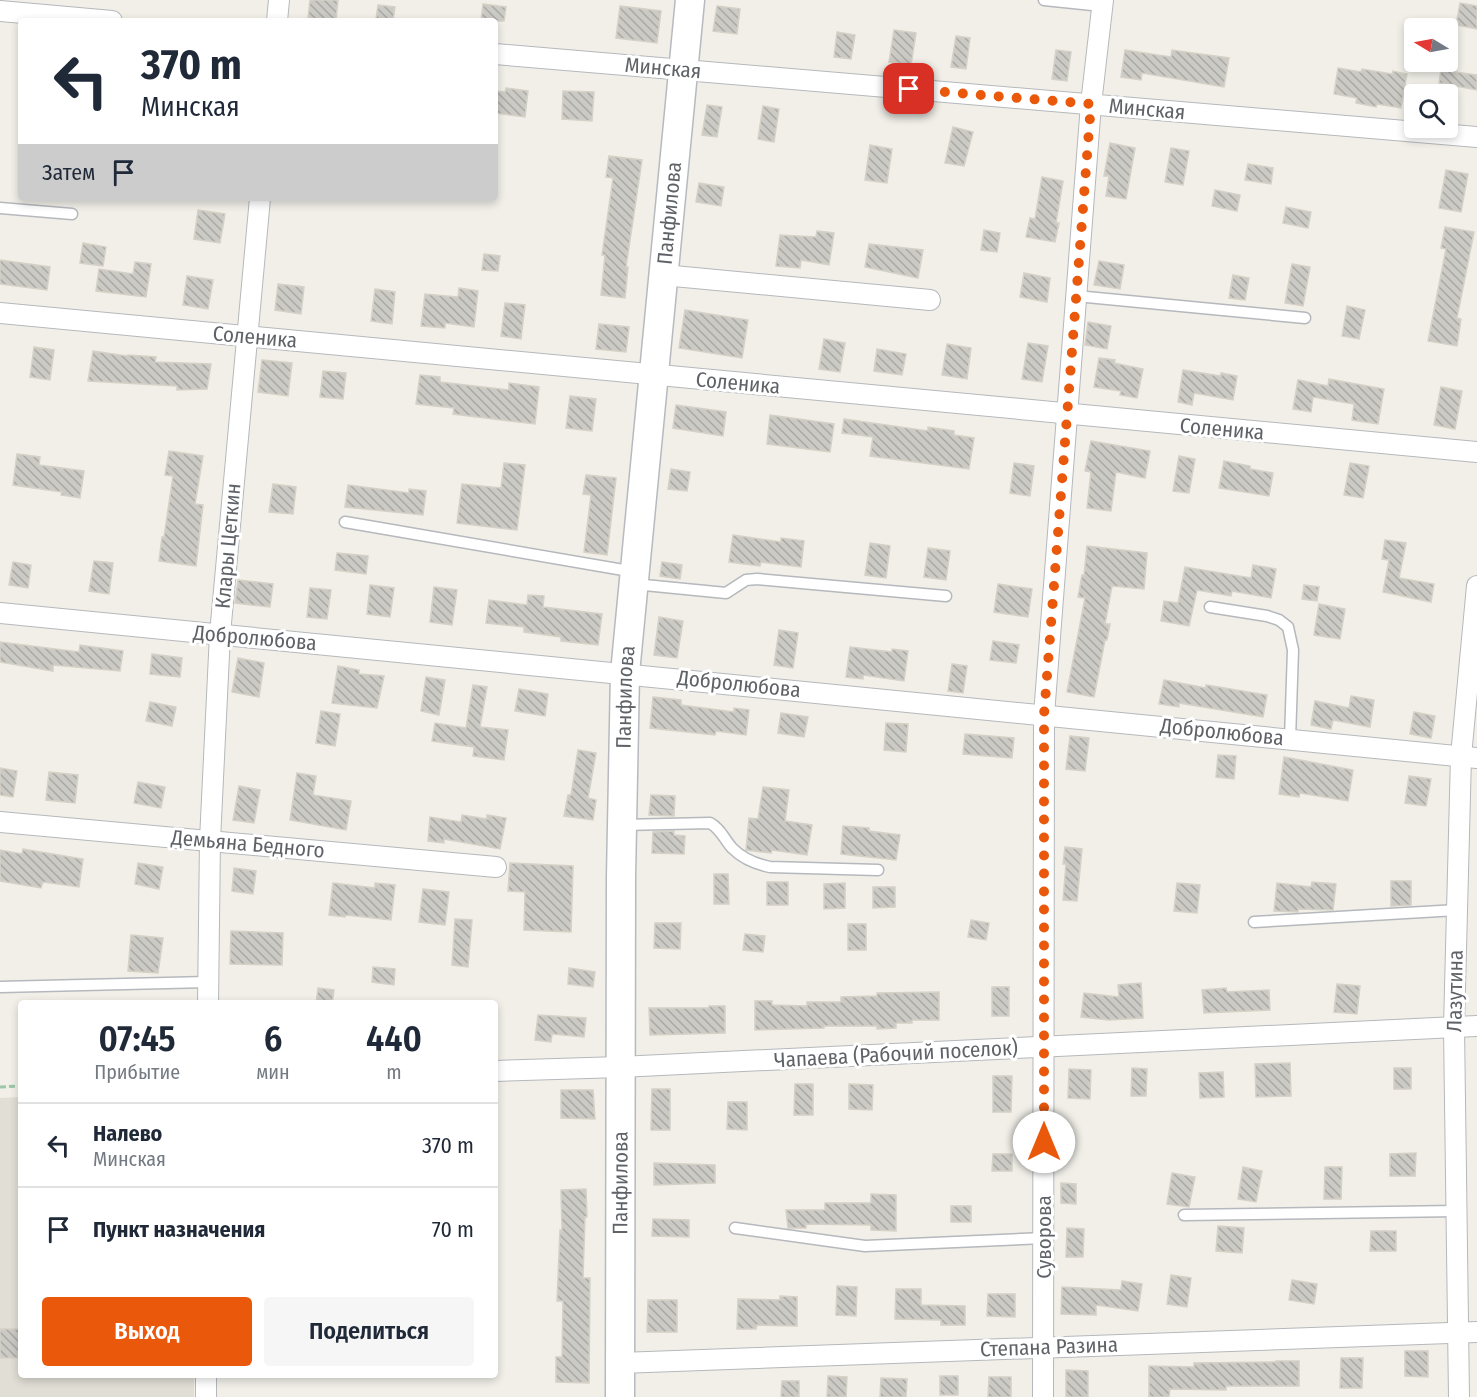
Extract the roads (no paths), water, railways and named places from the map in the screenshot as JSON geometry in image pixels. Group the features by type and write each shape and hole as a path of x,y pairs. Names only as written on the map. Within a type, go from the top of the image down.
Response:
{"street":[{"path":"277,18 279,0"},
{"name":"Панфилова","path":"620,1397 620,1067 625,673 690,0"},
{"name":"Суворова","path":"1043,1397 1044,715 1091,104 1103,3"},
{"path":"0,11 78,18"},
{"name":"Минская","path":"498,54 1477,137"},
{"name":"Клары Цеткин","path":"208,1000 210,840 220,634 260,201"},
{"path":"663,275 930,300"},
{"name":"Соленика","path":"0,313 1477,452"},
{"name":"Лазутина","path":"1459,1397 1468,1332 1457,1211 1454,1027 1457,910 1469,757 1477,586"},
{"name":"Добролюбова","path":"0,613 1469,757"},
{"name":"Демьяна Бедного","path":"0,822 496,867"},
{"name":"Чапаева (Рабочий поселок)","path":"498,1071 1477,1026"},
{"name":"Степана Разина","path":"620,1363 1468,1332"},
{"path":"206,1378 206,1397"}],"lane":[{"path":"1044,0 1103,3"},
{"path":"0,208 72,214"},
{"path":"1076,296 1305,318"},
{"path":"345,522 634,578 726,593 746,580 757,579 946,596"},
{"path":"1210,607 1267,616 1279,620 1287,627 1293,650 1290,739"},
{"path":"622,825 710,823 718,828 732,848 747,860 758,865 878,870"},
{"path":"1254,922 1457,910"},
{"path":"0,987 208,982"},
{"path":"1184,1215 1457,1211"},
{"path":"735,1228 865,1246 1044,1238"}]}
